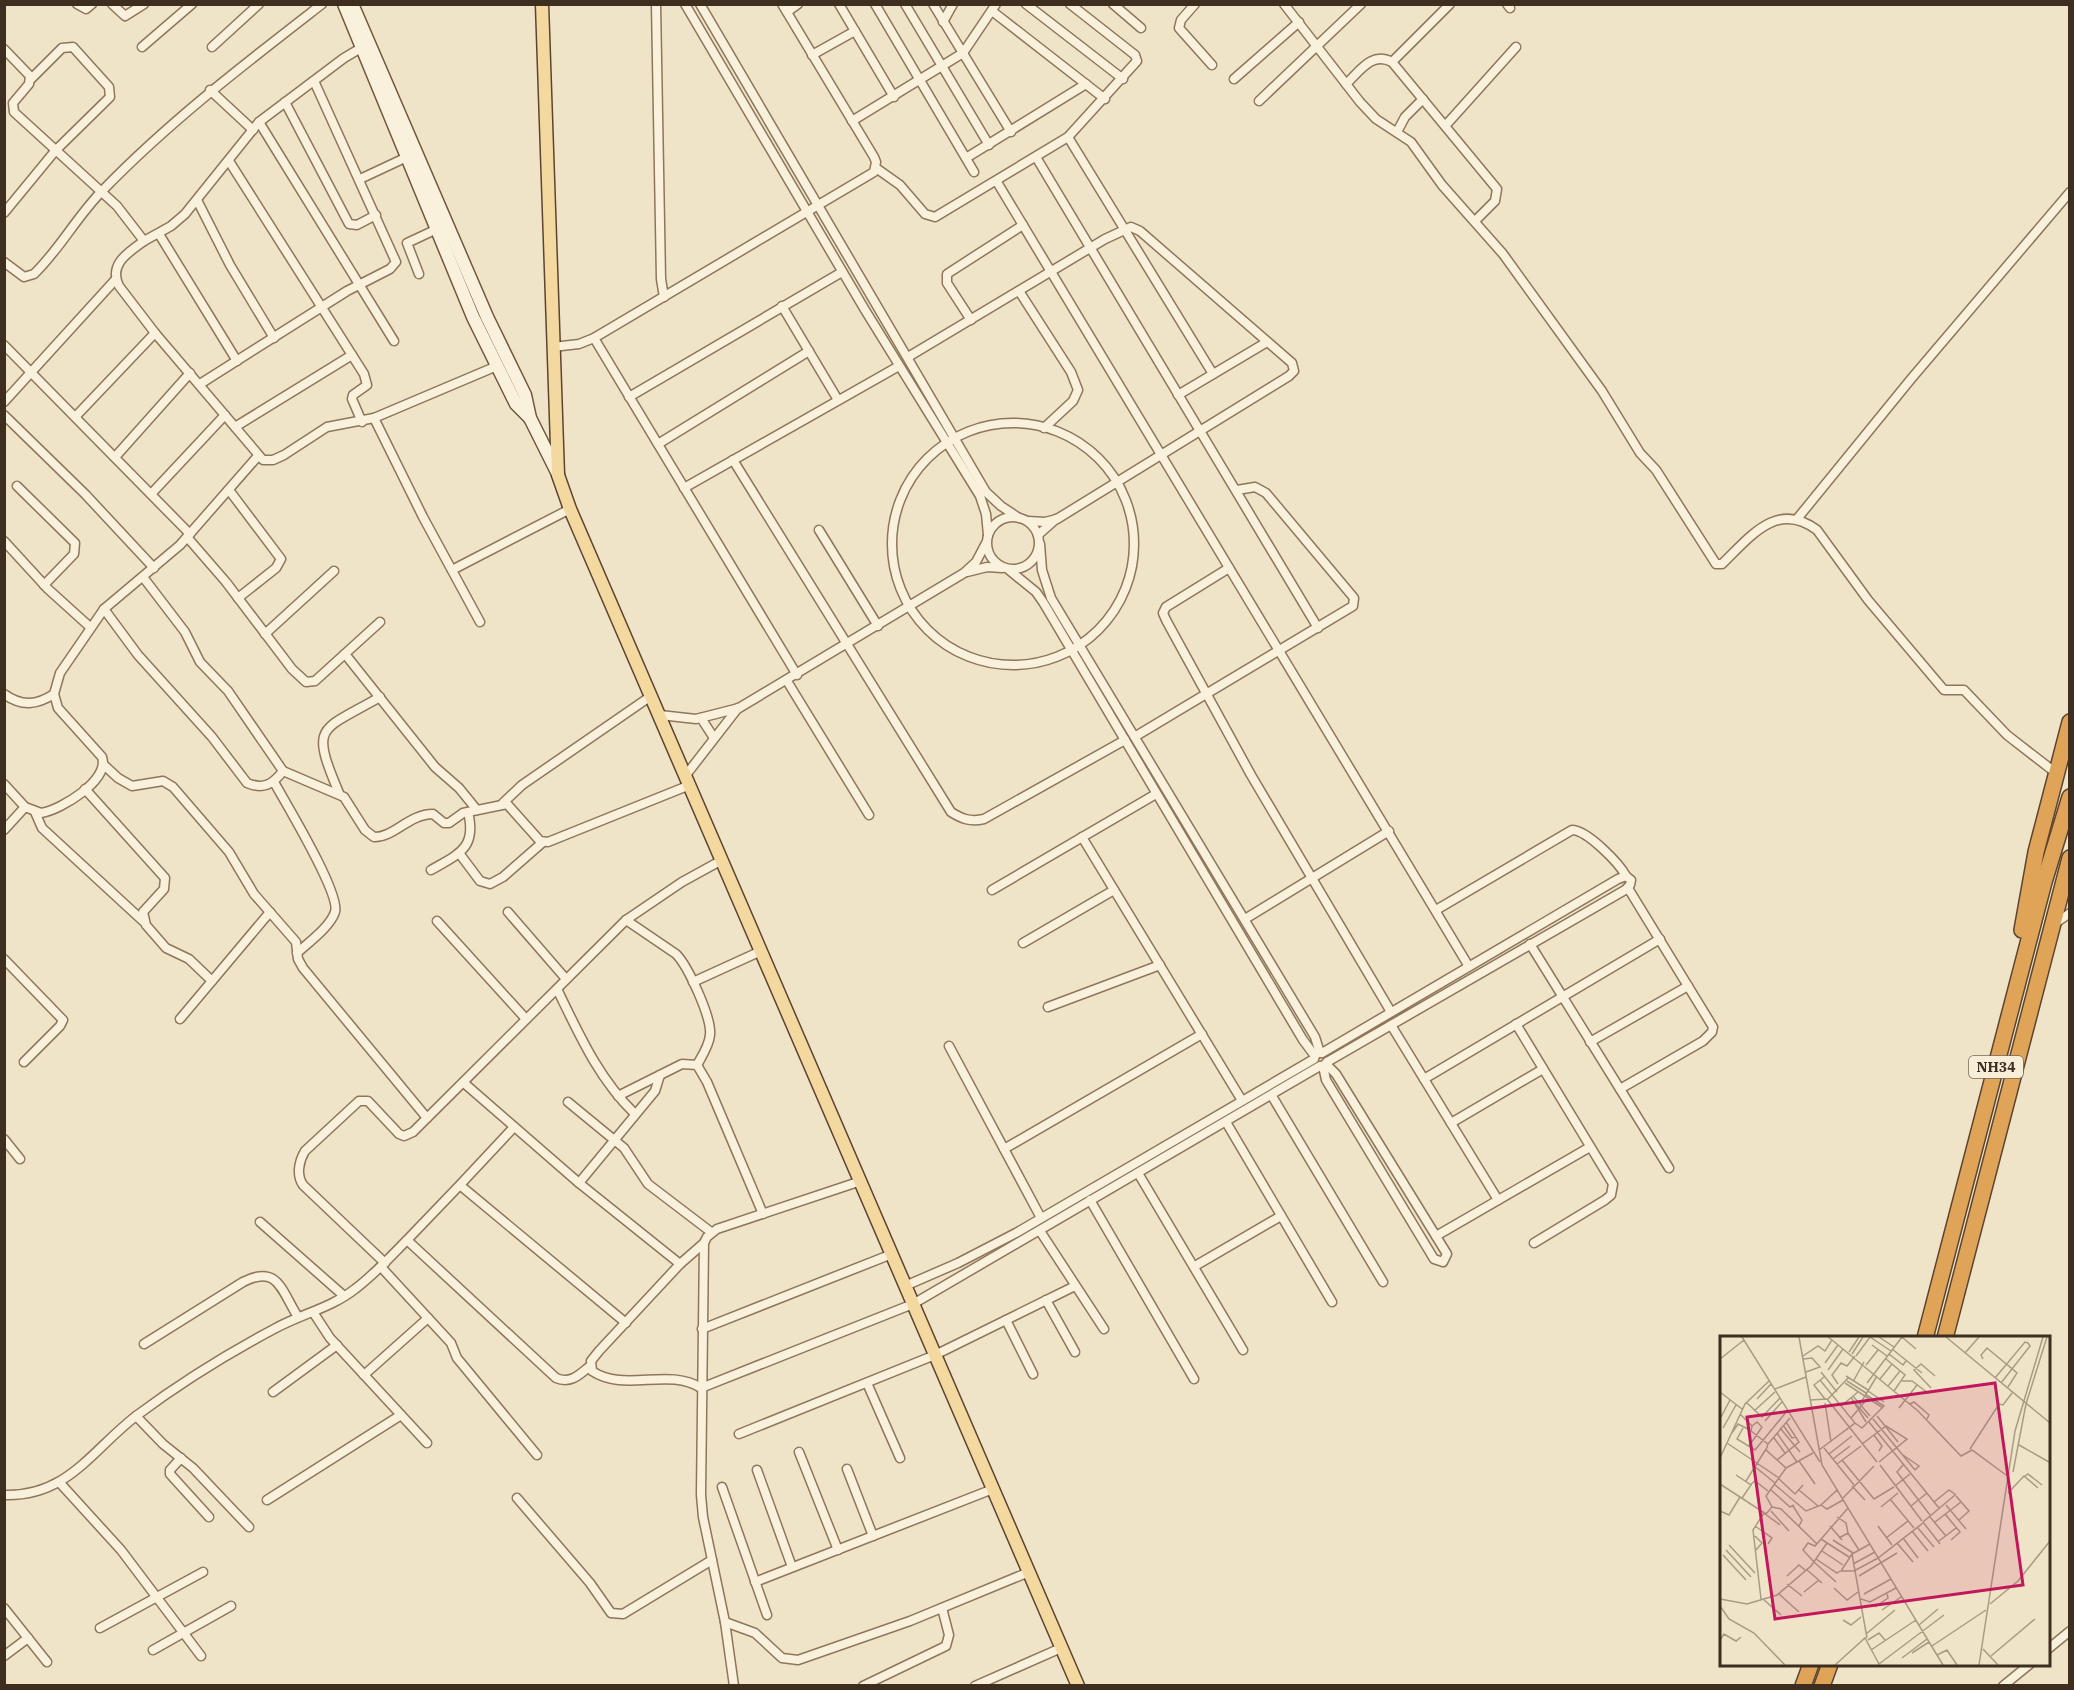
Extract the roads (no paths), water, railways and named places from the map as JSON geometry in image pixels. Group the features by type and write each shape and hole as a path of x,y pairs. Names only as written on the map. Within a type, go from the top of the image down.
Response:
{"highway":[{"path":"1998,1059 2036,852 2070,722"},
{"name":"NH34","path":"1926,1336 2044,882 2070,797"},
{"name":"NH34","path":"1946,1336 2070,858"},
{"path":"2031,1001 2063,918 2070,883"},
{"path":"1803,1686 1811,1666"},
{"path":"1821,1686 1830,1666"}],"main road":[{"path":"542,4 558,475 570,509 1078,1686"}],"street":[{"path":"77,4 86,9 92,4"},
{"path":"112,4 125,16 144,4"},
{"path":"142,47 192,4"},
{"path":"212,46 259,4"},
{"path":"4,262 24,277 34,274 101,191 210,90 322,4"},
{"path":"344,4 365,45 487,317 525,395 530,418 558,475"},
{"path":"352,4 407,157 437,229 497,366 516,404 530,418"},
{"path":"656,4 661,279 664,297"},
{"path":"684,4 842,272 980,496 986,514 990,558 1036,592 1156,794 1318,1055"},
{"path":"700,4 986,492 1001,506 1024,519 1039,539 1045,584 1060,614 1136,736 1315,1037 1318,1055 1315,1063 1324,1064 1334,1071 1447,1254 1443,1262 1434,1259 1326,1080 1324,1064"},
{"path":"798,4 784,8 874,157 876,168 900,185 925,214 932,218 997,182 1068,137 1136,64 1137,58 1070,4"},
{"path":"839,4 894,97"},
{"path":"875,4 974,172"},
{"path":"905,4 989,145"},
{"path":"933,4 1011,132"},
{"path":"943,22 953,4"},
{"path":"1026,4 1123,79"},
{"path":"1113,4 1141,28"},
{"path":"1195,4 1180,20 1179,28 1212,65"},
{"path":"1284,4 1376,119 1411,142 1442,186 1475,221 1553,322 1602,391 1640,453 1656,470 1716,564 1722,564 1763,527 1780,519 1797,519 1817,530 1868,600 1944,690 1964,690 2007,735 2056,773"},
{"path":"1259,101 1319,47 1361,4"},
{"path":"1392,62 1450,4"},
{"path":"852,121 963,53 994,8 1105,99"},
{"path":"1234,79 1299,22"},
{"path":"812,55 855,31"},
{"path":"4,402 34,372 116,279 118,265 123,256 178,220 197,200 256,126 285,102 365,45"},
{"path":"4,213 55,151 108,100 109,87 78,51 67,46 31,79 8,108 14,112 55,151 117,206 144,241"},
{"path":"1446,125 1516,47"},
{"path":"4,49 29,73 31,79"},
{"path":"1346,84 1372,60 1385,58 1392,62 1497,189 1495,201 1475,221"},
{"path":"200,384 360,284 390,268 396,261 314,81"},
{"path":"966,158 1086,84"},
{"path":"210,90 256,126 360,284 394,341"},
{"path":"1397,132 1405,117 1423,99"},
{"path":"285,102 349,224 357,225 376,215"},
{"path":"1068,137 1213,374"},
{"path":"360,179 407,157"},
{"path":"1036,157 1092,247 1318,628"},
{"path":"229,161 367,381 367,385 353,395 352,399 362,422"},
{"path":"553,347 579,344 594,338 874,172 876,168"},
{"path":"997,182 1278,651 1389,831 1468,966"},
{"path":"1797,519 1911,379 2070,192"},
{"path":"197,200 230,265 274,338"},
{"path":"971,320 947,283 948,274 1023,225"},
{"path":"908,357 1092,247 1124,229 1135,228 1292,363 1292,374 1057,519 1039,539 1034,560 1018,569 987,567 964,573"},
{"path":"419,274 406,243 437,229"},
{"path":"159,234 237,361"},
{"path":"629,397 842,272"},
{"path":"116,279 156,333 258,456 267,461 273,460 327,427 374,418 497,366"},
{"path":"1019,291 1071,372 1078,390 1073,401 1044,428"},
{"path":"782,306 838,400"},
{"path":"77,415 156,333"},
{"path":"594,338 797,675"},
{"path":"1178,394 1267,342"},
{"path":"4,345 34,372 152,493 189,535 297,675 306,682 315,681 380,622"},
{"path":"657,444 808,351"},
{"path":"235,427 352,355"},
{"path":"684,488 899,366"},
{"path":"116,456 190,373"},
{"path":"4,415 85,494 154,568"},
{"path":"152,493 225,415"},
{"path":"374,418 480,622"},
{"path":"1006,422 1044,428 1065,434 1085,446 1099,458 1118,481 1132,519 1135,550 1131,572 1117,608 1071,651 1056,658 1023,664 979,660 939,639 909,606 895,574 892,557 895,522 909,482 928,457 945,441 955,436 1006,422"},
{"path":"258,456 189,535 154,568 104,609 60,673 54,694 58,708 102,756 104,765 118,778 132,786 157,780 169,783 218,837 254,894 296,942 297,953 303,968 427,1118"},
{"path":"734,460 944,805 962,819 974,821 984,819 1125,740"},
{"path":"17,486 75,543 76,549 69,561 44,585"},
{"path":"1136,736 1350,610 1353,606 1354,598 1261,488 1237,490"},
{"path":"229,490 281,559 276,568 238,598"},
{"path":"452,570 570,509"},
{"path":"660,715 684,720 739,708 964,573 976,562 991,528 1003,519 1045,522 1057,519"},
{"path":"819,530 878,626"},
{"path":"4,541 44,585 90,627"},
{"path":"1229,568 1176,600 1163,613 1311,879 1391,1012"},
{"path":"265,634 334,571"},
{"path":"143,577 185,632 200,662 228,691 283,771 302,781 339,793 365,830 374,837 384,836 404,822 422,816 433,814 444,824 473,811 502,803 522,785 651,696"},
{"path":"104,609 138,655 212,736 244,780 259,786 274,782 283,771"},
{"path":"345,654 435,767 459,788 473,811 471,838 459,853 431,870"},
{"path":"787,681 869,815"},
{"path":"4,694 29,704 40,703 54,694"},
{"path":"339,793 322,753 322,736 332,724 380,697"},
{"path":"459,853 480,881 490,884 503,878 543,842 566,837 688,780 714,738 739,708"},
{"path":"701,718 714,738"},
{"path":"4,784 25,807 34,812 50,811 85,789 100,774 104,765"},
{"path":"274,782 312,849 335,904 332,918 297,953"},
{"path":"85,789 165,878 164,889 143,912 143,921"},
{"path":"992,890 1156,794"},
{"path":"502,803 510,807 543,842"},
{"path":"4,830 25,807"},
{"path":"34,812 42,828 143,921 166,948 189,959 212,981"},
{"path":"1436,910 1572,830 1583,832 1630,880 1628,888 1711,1022 1712,1032 1703,1041 1620,1089"},
{"path":"1245,919 1389,831"},
{"path":"1082,837 1241,1099"},
{"path":"537,1455 457,1358 451,1343 383,1265 303,1185 299,1175 300,1161 305,1151 359,1101 368,1101 393,1130 404,1136 413,1132 626,920 665,892 722,860"},
{"path":"905,1286 958,1263 1041,1218 1468,966 1626,876"},
{"path":"590,1366 592,1371 608,1378 684,1379 701,1388 913,1304 1628,888"},
{"path":"1023,943 1114,890"},
{"path":"180,1019 270,912"},
{"path":"508,912 566,979"},
{"path":"626,920 683,961 710,1030 707,1045 697,1065"},
{"path":"437,921 526,1019"},
{"path":"1424,1078 1660,939"},
{"path":"1530,944 1669,1168"},
{"path":"693,982 761,951"},
{"path":"4,959 63,1020 60,1026 24,1062"},
{"path":"1048,1007 1160,965"},
{"path":"1590,1042 1689,986"},
{"path":"557,989 591,1059 618,1096 635,1114"},
{"path":"1516,1024 1612,1184 1611,1195 1534,1243"},
{"path":"1391,1025 1498,1200"},
{"path":"1004,1149 1202,1034"},
{"path":"949,1046 1041,1218"},
{"path":"618,1096 688,1063 697,1065 712,1093 763,1214"},
{"path":"1451,1123 1543,1069"},
{"path":"579,1182 655,1091 660,1075"},
{"path":"464,1083 579,1182 680,1264"},
{"path":"1272,1096 1383,1282"},
{"path":"567,1102 629,1154 638,1173 648,1184 711,1232"},
{"path":"1226,1122 1332,1302"},
{"path":"4,1495 35,1494 60,1483 136,1416 225,1358 298,1317 344,1296 383,1265 514,1127"},
{"path":"4,1139 20,1159"},
{"path":"1436,1236 1590,1147"},
{"path":"1138,1173 1195,1266 1242,1350"},
{"path":"407,1240 556,1378 567,1381 590,1366 599,1351 680,1264 704,1243 711,1232 861,1181"},
{"path":"460,1186 626,1323"},
{"path":"1090,1200 1194,1379"},
{"path":"1195,1266 1281,1216"},
{"path":"261,1222 344,1296"},
{"path":"1040,1231 1104,1329"},
{"path":"704,1243 701,1495 703,1517 725,1622 734,1686"},
{"path":"702,1329 892,1254"},
{"path":"144,1344 243,1282 260,1275 274,1279 298,1317"},
{"path":"739,1434 935,1355 1075,1286"},
{"path":"1046,1300 1075,1352"},
{"path":"313,1312 337,1345 427,1443"},
{"path":"364,1375 428,1318"},
{"path":"1006,1320 1033,1374"},
{"path":"273,1392 337,1345"},
{"path":"867,1383 900,1458"},
{"path":"267,1500 401,1414"},
{"path":"136,1416 193,1468 249,1527"},
{"path":"799,1452 838,1550"},
{"path":"181,1458 170,1470 170,1474 209,1517"},
{"path":"847,1469 873,1536"},
{"path":"757,1470 792,1568"},
{"path":"60,1483 121,1550 201,1656"},
{"path":"722,1487 767,1615"},
{"path":"755,1582 993,1489"},
{"path":"517,1498 590,1583 611,1613 623,1614 712,1560"},
{"path":"100,1628 203,1572"},
{"path":"725,1622 755,1633 776,1654 789,1660 887,1629 1029,1572"},
{"path":"153,1650 231,1606"},
{"path":"4,1608 47,1662"},
{"path":"863,1686 946,1646 949,1635 942,1608"},
{"path":"2050,1648 2070,1631"},
{"path":"4,1656 28,1638"},
{"path":"975,1686 1061,1648"},
{"path":"2002,1686 2029,1666"}]}
